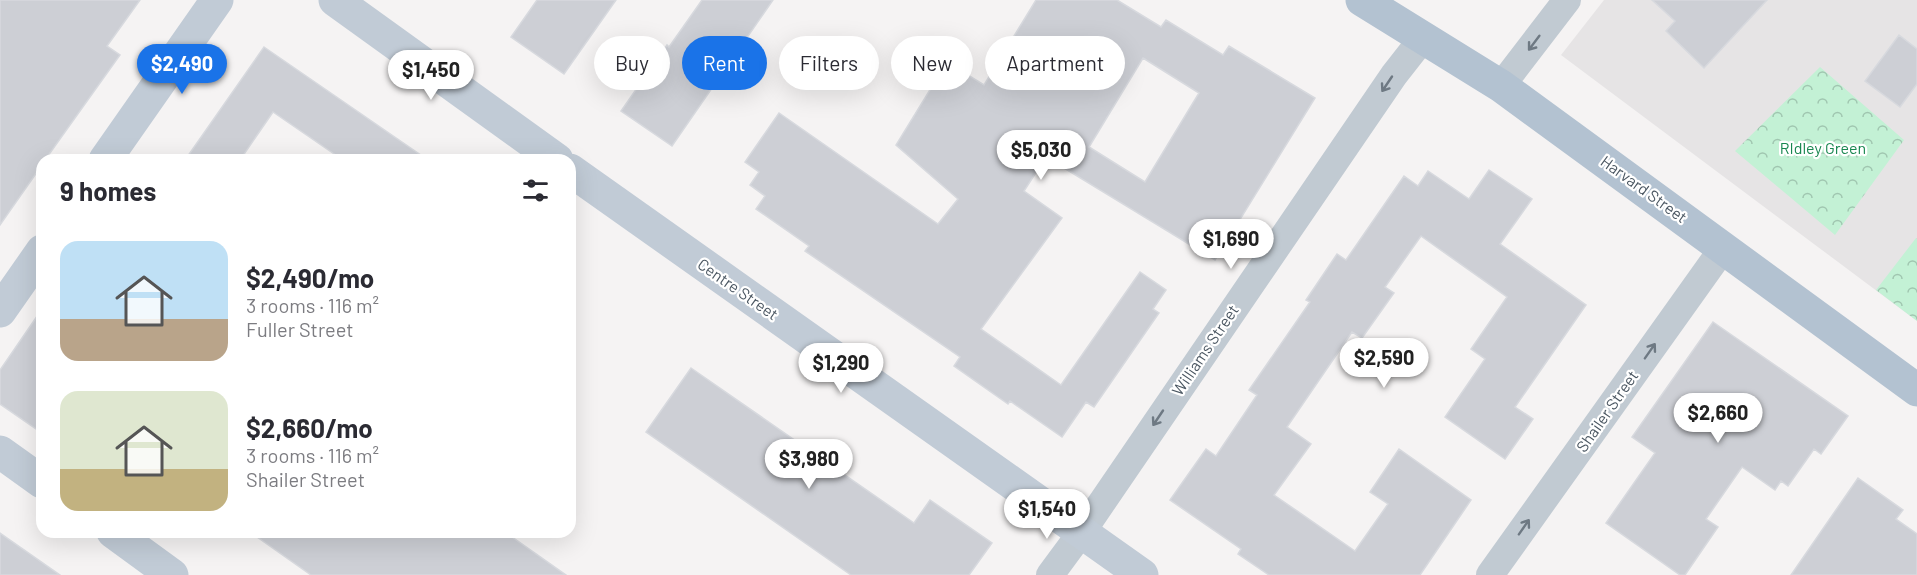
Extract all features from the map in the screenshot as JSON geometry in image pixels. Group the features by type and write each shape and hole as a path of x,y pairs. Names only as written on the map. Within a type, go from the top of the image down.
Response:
{"main road":[{"name":"Harvard Street","path":"1362,0 1501,86 1917,390"}],"street":[{"path":"109,154 217,0"},
{"path":"335,0 549,154"},
{"path":"1501,86 1567,0"},
{"name":"Williams Street","path":"1050,575 1387,85 1423,38"},
{"name":"Centre Street","path":"576,174 1142,575"},
{"name":"Shailer Street","path":"1490,575 1724,247"},
{"path":"0,310 36,259"},
{"path":"0,452 36,478"},
{"path":"120,538 172,575"}],"shaded area":[{"path":"1604,0 1917,0 1917,321 1561,55"}],"green space":[{"name":"RIdley Green","path":"1820,67 1904,140 1835,235 1735,151"},
{"path":"1917,239 1917,321 1876,290"}],"building":[{"path":"0,0 140,0 107,46 120,55 49,154 36,154 36,174 0,225"},
{"path":"537,0 616,0 564,74 511,37"},
{"path":"702,0 773,0 748,36 682,36 682,90 711,90 672,146 621,111 636,90 670,90 670,46"},
{"path":"1036,0 1117,0 1161,27 1166,20 1223,55 1229,46 1315,98 1215,260 1046,157 1024,191 1062,218 981,329 1061,385 1140,272 1166,290 1153,309 1159,313 1094,407 1086,402 1062,437 1010,401 1008,404 954,366 960,357 805,251 809,246 756,209 765,196 750,185 759,172 745,162 779,113 938,224 958,199 896,145 930,90 973,90 973,78 984,85 985,83 985,90 1124,90 1089,147 1145,182 1199,93 1143,58 1125,88 1125,36 1014,36"},
{"path":"1652,0 1767,0 1704,68 1666,31 1675,21"},
{"path":"1899,35 1917,49 1917,84 1900,107 1865,81"},
{"path":"264,47 419,154 334,154 273,112 244,154 189,154"},
{"path":"1489,170 1532,199 1500,244 1586,305 1515,407 1533,419 1505,459 1445,417 1485,359 1471,349 1507,297 1421,236 1385,287 1394,293 1362,338 1352,332 1287,427 1311,444 1274,495 1355,551 1388,504 1370,492 1399,449 1471,500 1420,575 1269,575 1238,554 1241,549 1170,500 1206,449 1216,456 1257,395 1249,390 1310,302 1306,300 1337,254 1346,260 1404,176 1418,186 1428,171 1469,199"},
{"path":"36,318 36,429 0,404 0,370"},
{"path":"1713,322 1848,416 1821,454 1814,449 1788,486 1781,481 1775,490 1742,467 1706,519 1718,527 1685,575 1680,575 1606,523 1655,453 1632,437"},
{"path":"691,368 914,523 930,500 992,543 969,575 851,575 646,432"},
{"path":"1858,478 1903,510 1896,519 1917,534 1917,575 1791,575"},
{"path":"0,533 60,575 0,575"},
{"path":"259,538 514,538 566,575 311,575"}]}
